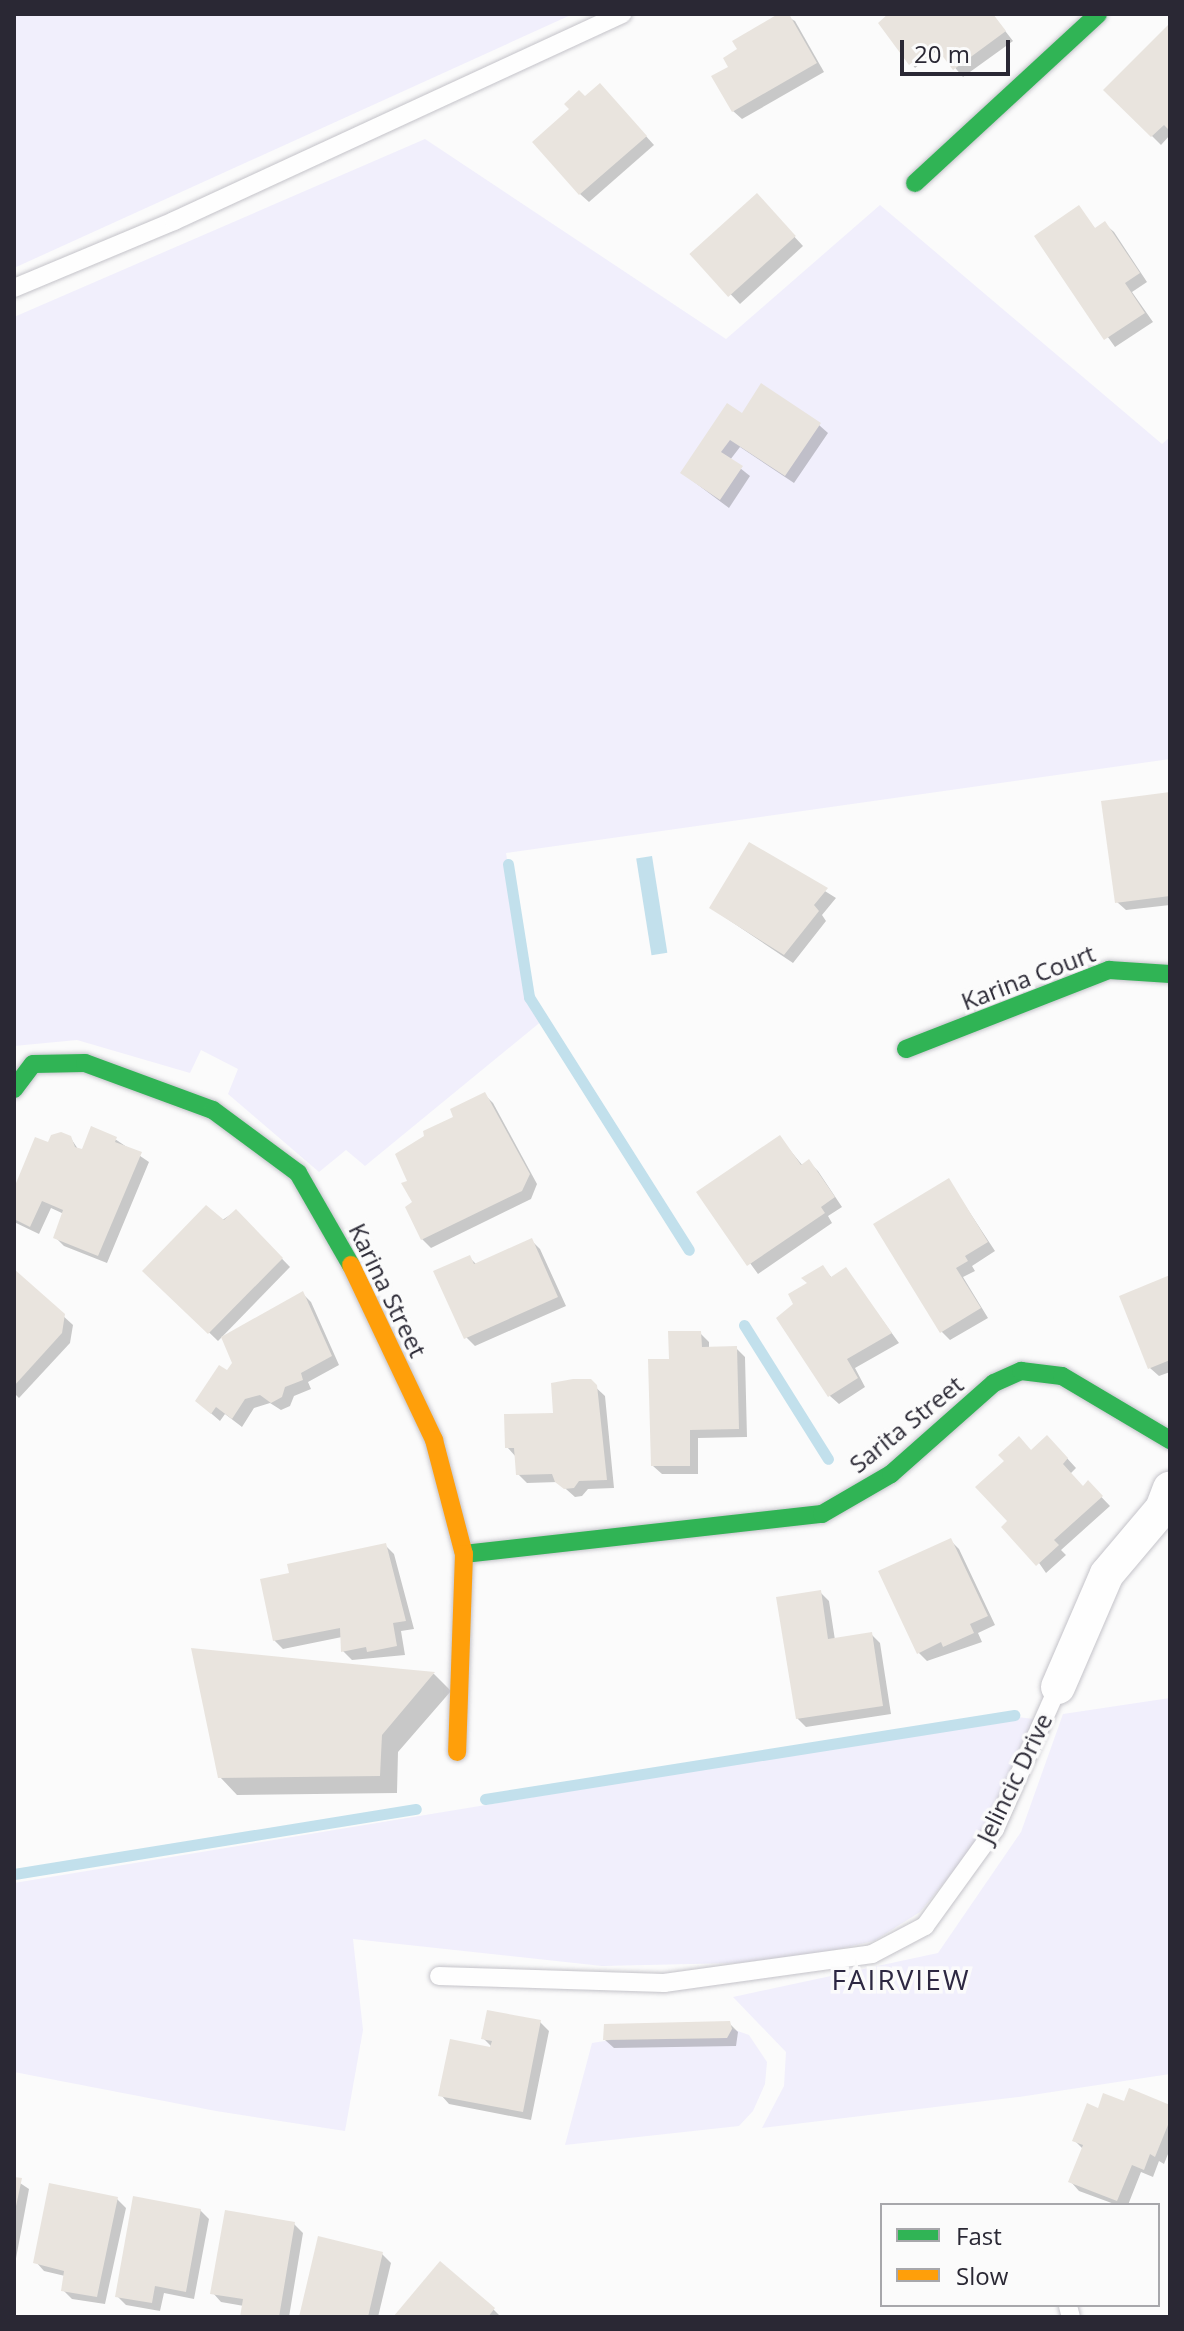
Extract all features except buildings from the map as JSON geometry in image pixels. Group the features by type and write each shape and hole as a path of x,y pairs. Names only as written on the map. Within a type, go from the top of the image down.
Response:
{"street":[{"path":"915,183 1098,14"},
{"name":"Karina Court","path":"906,1049 1109,970 1170,974"},
{"name":"Karina Street","path":"14,1089 33,1064 85,1063 213,1110 298,1173 341,1244 434,1440 464,1554 457,1752"},
{"name":"Sarita Street","path":"464,1554 822,1514 891,1474 994,1383 1021,1371 1062,1376 1170,1440"},
{"name":"Jelincic Drive","path":"1058,1687 1107,1574 1162,1509 1170,1488"}],"lane":[{"path":"14,288 174,221 623,14"},
{"name":"Jelincic Drive","path":"439,1976 664,1983 872,1954 925,1926 995,1829 1058,1687"}],"shaded area":[{"path":"14,14 573,14 14,268"},
{"path":"425,139 726,339 880,205 1162,444 1170,437 1170,759 506,853 529,997 543,1020 365,1166 346,1150 319,1172 228,1094 238,1069 201,1050 190,1073 77,1040 14,1046 14,317"},
{"path":"1170,1698 1170,2074 1019,2097 762,2128 784,2086 786,2052 733,1997 938,1953 1021,1832 1063,1714"},
{"path":"1017,1717 1034,1719 977,1842 920,1912 874,1941 821,1953 737,1963 602,1966 353,1939 363,2030 345,2131 216,2111 14,2072 14,1883"},
{"path":"732,2029 749,2035 767,2062 765,2084 753,2111 739,2126 565,2145 592,2043 727,2038"}],"water":[{"path":"652,856 667,953 652,955 636,859"}],"waterway":[{"path":"508,864 529,997 689,1250"},
{"path":"744,1325 828,1459"},
{"path":"485,1799 1014,1715"},
{"path":"14,1874 416,1809"}],"traffic: fast":[{"path":"915,183 1098,14"},
{"path":"906,1049 1109,970 1170,974"},
{"path":"14,1089 33,1064 85,1063 213,1110 298,1173 351,1265"},
{"path":"464,1554 822,1514 891,1474 994,1383 1021,1371 1062,1376 1170,1440"}],"traffic: slow":[{"path":"351,1265 434,1440 464,1554 457,1752"}],"district":[{"name":"FAIRVIEW","path":"901,1979"}]}
